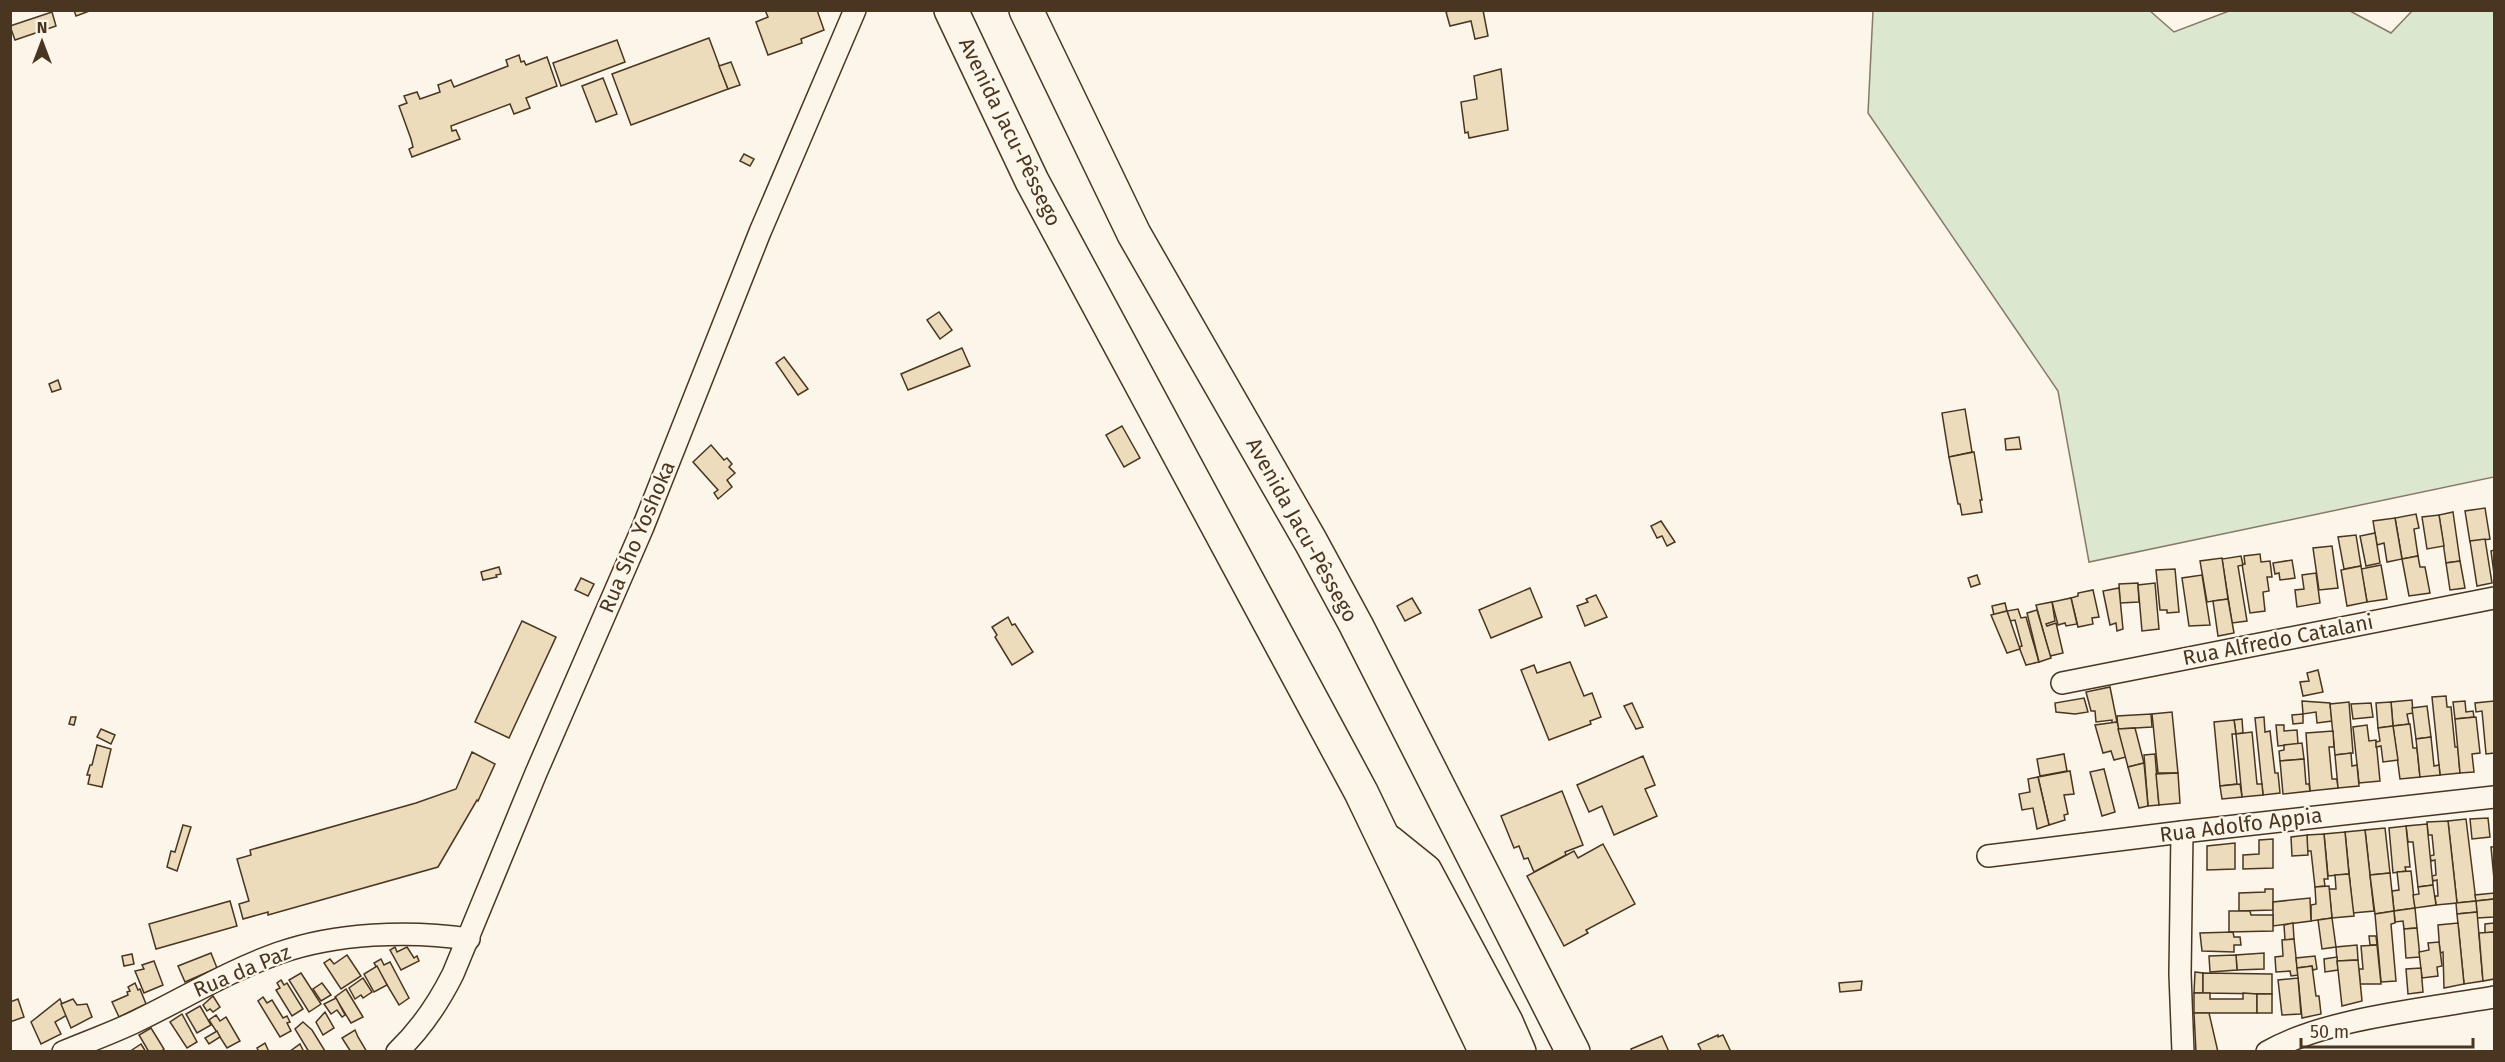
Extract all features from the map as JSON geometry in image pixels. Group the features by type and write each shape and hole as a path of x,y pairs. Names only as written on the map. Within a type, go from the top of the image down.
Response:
{"highway":[{"name":"Avenida Jacu-Pêssego","path":"951,10 1032,181 1361,792 1486,1052"},
{"name":"Avenida Jacu-Pêssego","path":"1026,10 1134,234 1328,573 1573,1052"},
{"path":"1383,837 1425,871 1506,1022 1519,1052"},
{"path":"1467,949 1499,984 1531,1052"}],"street":[{"name":"Rua Sho Yoshoka","path":"397,1052 414,1035 438,1004 469,939 536,773 643,527 760,232 855,10"},
{"name":"Rua Alfredo Catalani","path":"2062,683 2494,598"},
{"name":"Rua Adolfo Appia","path":"1988,856 2494,797"},
{"path":"2182,832 2183,1052"},
{"name":"Rua da Paz","path":"63,1052 134,1023 231,972 302,946 367,936 404,934 435,934 469,939"},
{"path":"2267,1052 2294,1039 2340,1026 2494,997"}],"green space":[{"path":"1873,11 2150,11 2174,32 2229,11 2350,11 2391,33 2412,11 2494,11 2494,477 2089,562 2058,391 1868,113"}],"building":[{"path":"74,10 92,10 76,16"},
{"path":"765,10 817,10 824,30 801,39 802,43 768,55 756,22 768,17"},
{"path":"1483,10 1488,36 1475,39 1471,21 1450,26 1446,12"},
{"path":"52,12 56,26 15,40 10,26"},
{"path":"709,38 728,89 631,125 612,74"},
{"path":"617,40 625,62 561,86 553,63"},
{"path":"519,55 521,62 524,61 526,65 547,57 557,86 526,98 530,108 514,114 510,104 451,126 452,131 456,130 460,139 412,157 409,149 413,147 411,139 399,106 407,103 404,96 417,92 420,99 440,92 438,85 451,80 454,87 508,66 506,60"},
{"path":"731,62 740,85 728,89 719,66"},
{"path":"1501,69 1508,130 1469,138 1468,132 1465,133 1461,102 1477,99 1474,76"},
{"path":"603,78 617,114 596,122 582,86"},
{"path":"744,154 754,159 750,166 740,161"},
{"path":"939,312 952,330 940,339 927,320"},
{"path":"962,348 970,366 908,390 901,374"},
{"path":"784,357 808,389 798,395 776,363"},
{"path":"58,380 61,389 52,392 49,384"},
{"path":"1965,409 1972,452 1949,457 1942,413"},
{"path":"1122,426 1140,458 1124,467 1106,435"},
{"path":"2019,437 2021,449 2006,450 2005,439"},
{"path":"711,445 724,460 727,458 732,464 729,467 735,473 727,480 732,487 718,499 714,493 718,490 693,462"},
{"path":"1974,452 1982,512 1962,515 1949,457"},
{"path":"2485,508 2490,539 2470,542 2465,511"},
{"path":"2453,512 2460,561 2446,563 2439,515"},
{"path":"2416,514 2419,528 2414,529 2418,556 2402,559 2395,518"},
{"path":"2439,515 2444,546 2427,549 2422,517"},
{"path":"2395,518 2402,559 2387,562 2384,543 2377,545 2373,521"},
{"path":"1661,521 1675,542 1667,546 1662,536 1657,538 1651,526"},
{"path":"2375,533 2380,563 2366,566 2360,536"},
{"path":"2356,535 2361,566 2344,569 2338,537"},
{"path":"2485,539 2492,583 2477,586 2470,541"},
{"path":"2332,546 2338,588 2319,590 2313,548"},
{"path":"2494,550 2494,574 2491,551"},
{"path":"2260,554 2261,562 2270,561 2272,577 2267,577 2269,591 2263,592 2265,611 2250,613 2242,564 2245,564 2244,556"},
{"path":"2241,556 2243,565 2238,566 2247,621 2232,623 2222,559"},
{"path":"2418,556 2420,567 2425,567 2430,593 2409,596 2402,559"},
{"path":"2222,558 2228,599 2207,602 2200,561"},
{"path":"2292,560 2295,578 2280,580 2279,573 2275,574 2273,563"},
{"path":"2460,561 2465,588 2450,590 2446,563"},
{"path":"2381,565 2387,599 2367,602 2361,569"},
{"path":"2361,566 2367,602 2347,606 2341,570"},
{"path":"499,567 501,574 483,580 481,572"},
{"path":"2175,569 2179,612 2167,613 2167,610 2160,610 2156,570"},
{"path":"2316,573 2320,603 2297,607 2295,590 2304,589 2302,575"},
{"path":"1977,575 1980,584 1971,587 1968,578"},
{"path":"2202,575 2210,625 2189,626 2182,578"},
{"path":"581,578 594,584 588,596 575,590"},
{"path":"2138,583 2139,602 2120,603 2119,584"},
{"path":"2155,583 2159,629 2142,631 2138,585"},
{"path":"1530,588 1542,617 1491,638 1479,610"},
{"path":"2119,588 2123,629 2117,631 2116,623 2110,625 2103,591"},
{"path":"2093,590 2099,617 2092,618 2093,624 2078,627 2071,598 2078,596 2078,593"},
{"path":"1596,595 1607,617 1585,626 1577,606 1588,602 1586,599"},
{"path":"1412,598 1421,613 1405,621 1397,606"},
{"path":"2071,598 2077,624 2058,625 2052,602"},
{"path":"2228,599 2234,633 2218,636 2213,601"},
{"path":"2052,602 2055,621 2046,624 2047,626 2056,623 2063,653 2050,656 2036,605"},
{"path":"2005,603 2007,611 1994,615 1992,606"},
{"path":"2018,609 2021,618 2026,617 2039,662 2026,665 2019,647 2022,646 2015,620 2010,621 2007,611"},
{"path":"2037,610 2051,658 2039,662 2027,613"},
{"path":"2007,611 2020,649 2007,653 1991,615"},
{"path":"1008,617 1033,652 1012,665 995,637 997,635 992,627"},
{"path":"522,621 556,637 509,738 475,722"},
{"path":"1570,662 1584,696 1592,693 1601,717 1590,721 1591,724 1549,740 1521,670 1534,665 1537,673"},
{"path":"2318,670 2323,692 2303,696 2300,682 2309,681 2307,673"},
{"path":"2110,687 2117,722 2112,723 2112,720 2096,722 2095,711 2091,711 2086,692"},
{"path":"2446,696 2447,707 2451,707 2460,773 2440,775 2432,697"},
{"path":"2084,698 2088,712 2075,714 2056,712 2055,703"},
{"path":"2412,700 2413,713 2407,714 2409,724 2393,726 2391,702"},
{"path":"2302,701 2330,703 2332,721 2317,723 2316,712 2303,714"},
{"path":"2465,701 2466,712 2473,711 2474,717 2455,719 2453,702"},
{"path":"2494,701 2494,753 2486,754 2482,711 2476,712 2475,703"},
{"path":"2349,702 2353,753 2335,755 2330,704"},
{"path":"2391,702 2393,726 2378,728 2376,703"},
{"path":"1632,703 1643,727 1636,729 1624,706"},
{"path":"2371,703 2373,717 2353,719 2351,704"},
{"path":"2427,706 2431,737 2416,739 2412,708"},
{"path":"2172,712 2178,773 2158,773 2152,714"},
{"path":"2151,714 2152,727 2118,729 2117,716"},
{"path":"2303,714 2303,723 2293,724 2292,715"},
{"path":"71,717 76,717 74,725 69,724"},
{"path":"2264,717 2265,732 2270,731 2280,793 2263,795 2255,718"},
{"path":"2476,717 2480,753 2472,754 2474,772 2460,773 2455,719"},
{"path":"2242,719 2243,733 2236,734 2234,720"},
{"path":"2234,720 2236,734 2232,734 2237,784 2220,786 2214,722"},
{"path":"2117,722 2126,757 2114,760 2111,751 2103,753 2095,725"},
{"path":"2410,724 2413,748 2417,748 2420,777 2400,779 2393,726"},
{"path":"2276,725 2284,725 2284,731 2297,730 2298,744 2278,746"},
{"path":"2367,725 2369,741 2376,740 2380,781 2359,783 2353,727"},
{"path":"2393,726 2398,760 2383,762 2381,746 2376,747 2376,742 2380,741 2378,728"},
{"path":"2135,728 2144,763 2128,767 2118,729"},
{"path":"101,729 115,735 111,744 97,737"},
{"path":"2333,731 2334,747 2329,747 2332,779 2337,779 2338,788 2310,791 2306,733"},
{"path":"2252,732 2257,784 2262,784 2263,795 2242,797 2236,734"},
{"path":"2431,737 2434,766 2439,765 2440,775 2420,777 2416,739"},
{"path":"2302,743 2304,759 2280,761 2279,751 2284,750 2284,745"},
{"path":"97,745 111,749 102,787 88,784 90,775 87,775"},
{"path":"472,752 495,764 478,801 438,867 268,915 268,912 243,919 239,904 249,901 237,859 251,855 250,850 416,803 456,789"},
{"path":"2351,753 2352,766 2357,765 2359,786 2338,788 2335,755"},
{"path":"2064,754 2067,771 2040,776 2037,759"},
{"path":"2155,754 2159,805 2148,806 2144,755"},
{"path":"1643,756 1655,785 1645,789 1657,816 1614,835 1602,806 1589,812 1577,785"},
{"path":"2304,759 2306,784 2309,784 2310,791 2283,794 2280,761"},
{"path":"2144,763 2148,806 2139,808 2128,767"},
{"path":"2104,769 2115,812 2102,816 2090,772"},
{"path":"2070,771 2074,794 2064,795 2068,814 2064,815 2065,820 2049,825 2038,777"},
{"path":"2178,773 2180,803 2159,805 2156,774"},
{"path":"2038,777 2049,825 2037,829 2033,808 2022,810 2019,794 2030,792 2028,779"},
{"path":"2240,784 2242,797 2222,799 2220,786"},
{"path":"1562,791 1583,845 1565,852 1566,855 1534,872 1528,858 1524,859 1519,846 1514,848 1501,816"},
{"path":"2488,818 2490,837 2472,839 2470,819"},
{"path":"2466,819 2476,901 2457,903 2448,821"},
{"path":"2448,821 2457,903 2436,905 2437,880 2433,881 2432,876 2436,875 2435,860 2431,861 2430,856 2434,855 2432,835 2428,835 2427,822"},
{"path":"2427,824 2433,885 2418,887 2413,842 2408,842 2406,826"},
{"path":"183,825 191,827 177,871 167,867 171,851 175,852"},
{"path":"2406,826 2410,867 2405,867 2406,871 2393,873 2389,828"},
{"path":"2385,828 2390,873 2370,875 2365,830"},
{"path":"2365,830 2374,911 2353,913 2345,832"},
{"path":"2345,832 2349,874 2328,876 2324,834"},
{"path":"2324,834 2328,879 2324,879 2325,886 2315,887 2311,851 2307,851 2307,835"},
{"path":"2307,835 2308,855 2292,856 2291,837"},
{"path":"2273,839 2273,868 2243,869 2243,855 2259,854 2259,840"},
{"path":"2235,843 2235,869 2207,870 2207,846"},
{"path":"1603,844 1635,904 1586,930 1588,933 1564,946 1527,876 1574,851 1578,858"},
{"path":"2491,847 2494,847 2494,879"},
{"path":"2411,871 2415,908 2394,911 2392,891 2399,890 2397,872"},
{"path":"2390,873 2394,911 2375,914 2370,875"},
{"path":"2349,874 2354,916 2332,918 2329,889 2336,889 2335,875"},
{"path":"2433,885 2436,905 2415,908 2413,895 2419,894 2418,887"},
{"path":"2329,886 2332,918 2311,921 2311,905 2316,904 2315,887"},
{"path":"2265,889 2273,889 2273,910 2239,911 2239,893 2265,892"},
{"path":"2494,893 2494,899 2476,901 2475,895"},
{"path":"2310,898 2311,921 2273,926 2273,902"},
{"path":"2494,899 2494,917 2477,918 2476,901"},
{"path":"230,901 237,926 156,949 149,924"},
{"path":"2476,901 2477,912 2457,914 2456,903"},
{"path":"2415,908 2417,928 2404,929 2403,921 2395,922 2394,911"},
{"path":"2229,911 2250,911 2251,915 2273,915 2273,931 2229,932"},
{"path":"2394,911 2395,923 2391,924 2396,981 2381,982 2375,914"},
{"path":"2477,912 2483,981 2464,984 2457,914"},
{"path":"2332,918 2336,947 2322,949 2318,920"},
{"path":"2293,923 2294,939 2285,940 2284,925"},
{"path":"2458,923 2464,984 2444,988 2443,952 2440,953 2438,925"},
{"path":"2494,923 2494,932 2485,933 2485,924"},
{"path":"2417,928 2420,957 2406,958 2404,929"},
{"path":"2233,932 2234,937 2240,937 2241,945 2234,945 2234,952 2202,951 2200,933"},
{"path":"2494,932 2494,979 2483,981 2479,933"},
{"path":"2369,936 2376,936 2377,945 2370,945"},
{"path":"2294,939 2298,975 2291,976 2290,971 2276,972 2275,957 2283,956 2282,940"},
{"path":"2439,942 2442,966 2437,967 2438,976 2422,978 2419,952 2429,950 2428,943"},
{"path":"2357,945 2358,960 2337,961 2336,947"},
{"path":"2377,945 2381,984 2360,984 2359,969 2363,969 2361,946"},
{"path":"395,947 397,952 407,947 414,958 417,956 419,961 401,970 390,950"},
{"path":"211,953 217,968 185,982 178,966"},
{"path":"2264,953 2264,969 2237,970 2236,955"},
{"path":"132,954 134,964 124,966 122,956"},
{"path":"347,955 361,976 341,989 324,963 330,959 334,964"},
{"path":"2236,955 2237,970 2210,972 2209,956"},
{"path":"2315,956 2317,969 2313,970 2312,966 2297,968 2296,958"},
{"path":"2337,957 2338,970 2325,972 2324,959"},
{"path":"381,959 384,965 390,962 409,998 399,1005 374,963"},
{"path":"2358,960 2362,1001 2342,1006 2337,961"},
{"path":"154,961 163,985 144,993 135,971 144,969 142,965"},
{"path":"377,966 387,985 374,992 364,974"},
{"path":"2312,966 2321,1014 2302,1018 2297,968"},
{"path":"2421,968 2423,992 2408,994 2406,969"},
{"path":"2195,972 2203,973 2203,993 2194,993"},
{"path":"301,973 321,1004 309,1012 289,980"},
{"path":"2203,973 2272,974 2272,994 2203,993"},
{"path":"363,978 372,992 363,998 361,995 355,999 349,988"},
{"path":"2298,978 2301,1014 2282,1015 2278,980"},
{"path":"281,980 284,985 287,983 303,1009 292,1016 276,990 280,988 277,983"},
{"path":"1862,981 1861,990 1840,992 1839,983"},
{"path":"135,983 146,1004 119,1017 112,1002 128,995 127,992 130,991 128,987"},
{"path":"322,983 331,995 321,1001 313,989"},
{"path":"346,989 363,1017 351,1023 335,997"},
{"path":"2194,993 2210,993 2210,999 2243,999 2243,993 2257,994 2257,1013 2194,1013"},
{"path":"2257,994 2272,994 2272,1013 2257,1013"},
{"path":"213,996 220,1007 213,1012 210,1009 207,1011 203,1005"},
{"path":"263,997 267,1003 272,1000 283,1018 287,1016 290,1022 287,1023 291,1031 280,1037 258,1001"},
{"path":"336,998 345,1015 342,1017 337,1010 331,1014 324,1004"},
{"path":"18,999 24,1017 10,1022 10,1002"},
{"path":"60,999 67,1015 55,1022 61,1034 41,1044 31,1022"},
{"path":"73,999 77,1005 87,1004 92,1017 71,1028 61,1004"},
{"path":"200,1006 211,1025 197,1033 186,1014"},
{"path":"325,1012 334,1028 323,1035 316,1022"},
{"path":"2194,1013 2209,1013 2218,1052 2196,1052"},
{"path":"182,1014 197,1042 187,1048 170,1022"},
{"path":"216,1015 220,1021 226,1017 240,1041 227,1048 209,1020"},
{"path":"303,1022 312,1030 325,1051 309,1052 295,1029"},
{"path":"151,1028 164,1049 160,1052 149,1052 139,1035"},
{"path":"355,1030 367,1052 351,1052 342,1038"},
{"path":"217,1031 220,1037 209,1044 205,1038"},
{"path":"1718,1035 1718,1037 1723,1035 1731,1052 1702,1052 1698,1044"},
{"path":"1662,1036 1669,1052 1632,1052 1631,1049"},
{"path":"265,1043 269,1052 259,1052 257,1048"},
{"path":"141,1044 146,1052 129,1052"},
{"path":"300,1044 304,1052 289,1052"}]}
